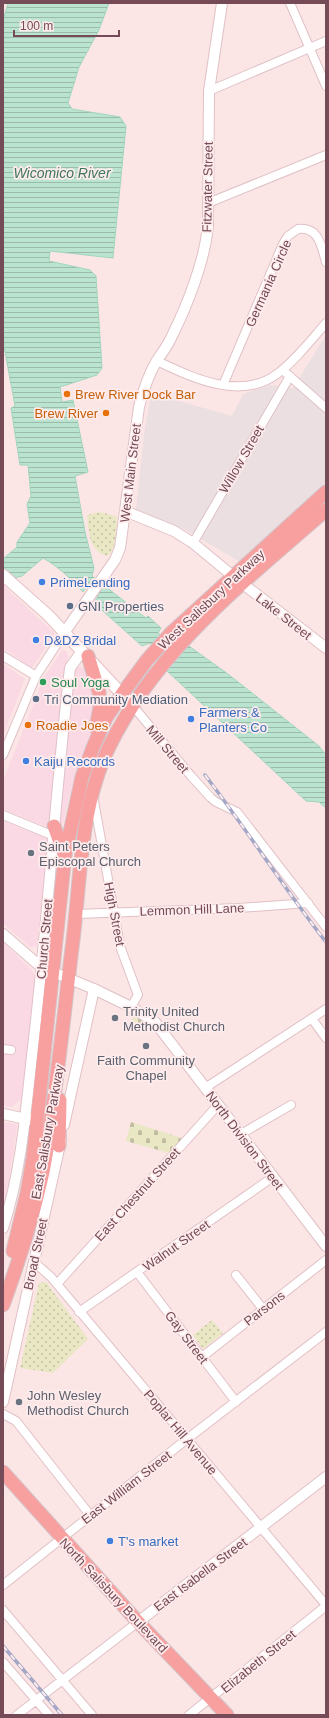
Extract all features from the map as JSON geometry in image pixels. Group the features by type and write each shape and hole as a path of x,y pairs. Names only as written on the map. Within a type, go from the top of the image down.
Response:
{"main road":[{"name":"West Salisbury Parkway","path":"68,978 82,847 93,792 98,774 110,745 154,673 238,580 326,492"},
{"name":"West Salisbury Parkway","path":"54,972 65,855 82,777 106,718 147,660 171,633 326,510"},
{"name":"Mill Street","path":"3,575 48,615 133,706"},
{"path":"85,654 99,692 100,707 94,745"},
{"path":"54,831 65,855"},
{"name":"East Salisbury Parkway","path":"3,1280 17,1236 28,1193 33,1158 31,1119 54,972"},
{"name":"East Salisbury Parkway","path":"3,1305 27,1235 37,1196 51,1121 60,1057 68,978"},
{"path":"59,1146 61,1132 60,1057"},
{"name":"North Salisbury Boulevard","path":"3,1472 138,1622 227,1715"}],"street":[{"name":"Fitzwater Street","path":"156,361 171,339 184,308 207,241 209,91 222,3"},
{"path":"290,3 326,86"},
{"path":"209,91 326,41"},
{"path":"208,203 326,155"},
{"name":"Germania Circle","path":"223,385 283,244 288,236 298,229 309,230 315,233 319,239 326,262"},
{"path":"156,361 223,385 234,387 255,385 262,383 282,369 326,323"},
{"name":"West Main Street","path":"3,755 36,676 115,560 120,548 139,407 148,377 156,361"},
{"path":"282,369 326,408"},
{"name":"Willow Street","path":"192,543 290,376"},
{"name":"Lake Street","path":"125,511 174,531 192,543 326,648"},
{"name":"Church Street","path":"3,1228 12,1198 21,1151 31,1119 41,968 70,668 85,654"},
{"path":"3,656 36,676"},
{"name":"Mill Street","path":"133,706 211,798 237,812 326,927"},
{"name":"High Street","path":"93,792 95,815 120,946 138,995 131,1007"},
{"path":"3,815 54,831"},
{"name":"Lemmon Hill Lane","path":"76,914 239,908 308,903"},
{"name":"North Division Street","path":"3,934 41,968 94,989 131,1007 155,1022 326,1246"},
{"name":"Broad Street","path":"3,1402 94,989"},
{"path":"205,1088 326,1009"},
{"path":"312,1019 326,1038"},
{"name":"East Chestnut Street","path":"57,1284 218,1105"},
{"path":"241,1134 292,1105"},
{"path":"3,1114 51,1121"},
{"name":"Walnut Street","path":"79,1312 273,1177"},
{"name":"Parsons","path":"202,1357 326,1260"},
{"name":"Poplar Hill Avenue","path":"34,1262 57,1284 326,1606"},
{"name":"Gay Street","path":"137,1272 236,1402"},
{"path":"236,1275 263,1309"},
{"name":"East William Street","path":"3,1585 187,1439 326,1332"},
{"path":"3,1414 16,1421 90,1515"},
{"name":"East Isabella Street","path":"17,1715 326,1477"},
{"name":"Elizabeth Street","path":"189,1715 326,1606"},
{"path":"3,1610 92,1715"},
{"path":"3,1662 49,1715"}],"shaded area":[{"path":"326,335 326,484 240,562 184,529 136,509 144,434 151,393 232,416 243,394 271,385 293,388"},
{"path":"3,585 55,634 32,668 3,648"},
{"path":"62,650 66,651 68,656 49,824 44,826 3,809 3,781 41,682"},
{"path":"3,664 25,679 3,736"},
{"path":"78,667 84,667 94,676 94,726 72,786 61,832 58,824 75,671"},
{"path":"3,821 46,838 48,843 37,945 34,947 30,947 3,923"},
{"path":"3,943 31,969 35,975 23,1092 21,1099 12,1107 3,1105"},
{"path":"3,1122 15,1124 17,1126 9,1181 3,1204"}],"green space":[{"path":"100,512 115,516 117,518 113,549 108,556 101,554 93,546 89,535 87,515"},
{"path":"133,1015 144,1020 134,1031 129,1028"},
{"path":"131,1122 182,1138 169,1153 126,1141"},
{"path":"46,1282 88,1339 53,1373 20,1368 39,1283"},
{"path":"212,1320 223,1333 203,1349 193,1335"}],"water":[{"name":"Wicomico River","path":"8,3 109,3 99,30 79,67 68,103 72,109 120,117 126,126 113,258 50,251 49,261 90,270 96,276 102,368 97,375 60,387 62,402 73,400 88,472 75,476 85,532 94,568 92,576 146,618 148,616 161,628 158,633 181,650 186,644 228,674 319,746 326,755 326,808 319,802 306,801 166,670 170,662 150,643 142,646 94,603 98,596 86,588 83,592 54,565 43,558 22,576 3,581 3,559 17,547 17,542 30,523 27,504 31,496 28,465 20,465 11,408 15,406 3,341 3,20"}],"railway":[{"path":"205,775 326,942"},
{"path":"3,1646 62,1715"}],"place":[{"name":"Brew River Dock Bar","path":"67,394"},
{"name":"Brew River","path":"106,413"},
{"name":"PrimeLending","path":"42,582"},
{"name":"GNI Properties","path":"70,606"},
{"name":"D&DZ Bridal","path":"36,640"},
{"name":"Soul Yoga","path":"43,682"},
{"name":"Tri Community Mediation","path":"36,699"},
{"name":"Farmers & Planters Co","path":"191,719"},
{"name":"Roadie Joes","path":"28,725"},
{"name":"Kaiju Records","path":"26,761"},
{"name":"Saint Peters Episcopal Church","path":"31,853"},
{"name":"Trinity United Methodist Church","path":"115,1018"},
{"name":"Faith Community Chapel","path":"146,1046"},
{"name":"John Wesley Methodist Church","path":"19,1402"},
{"name":"T's market","path":"110,1541"}]}
